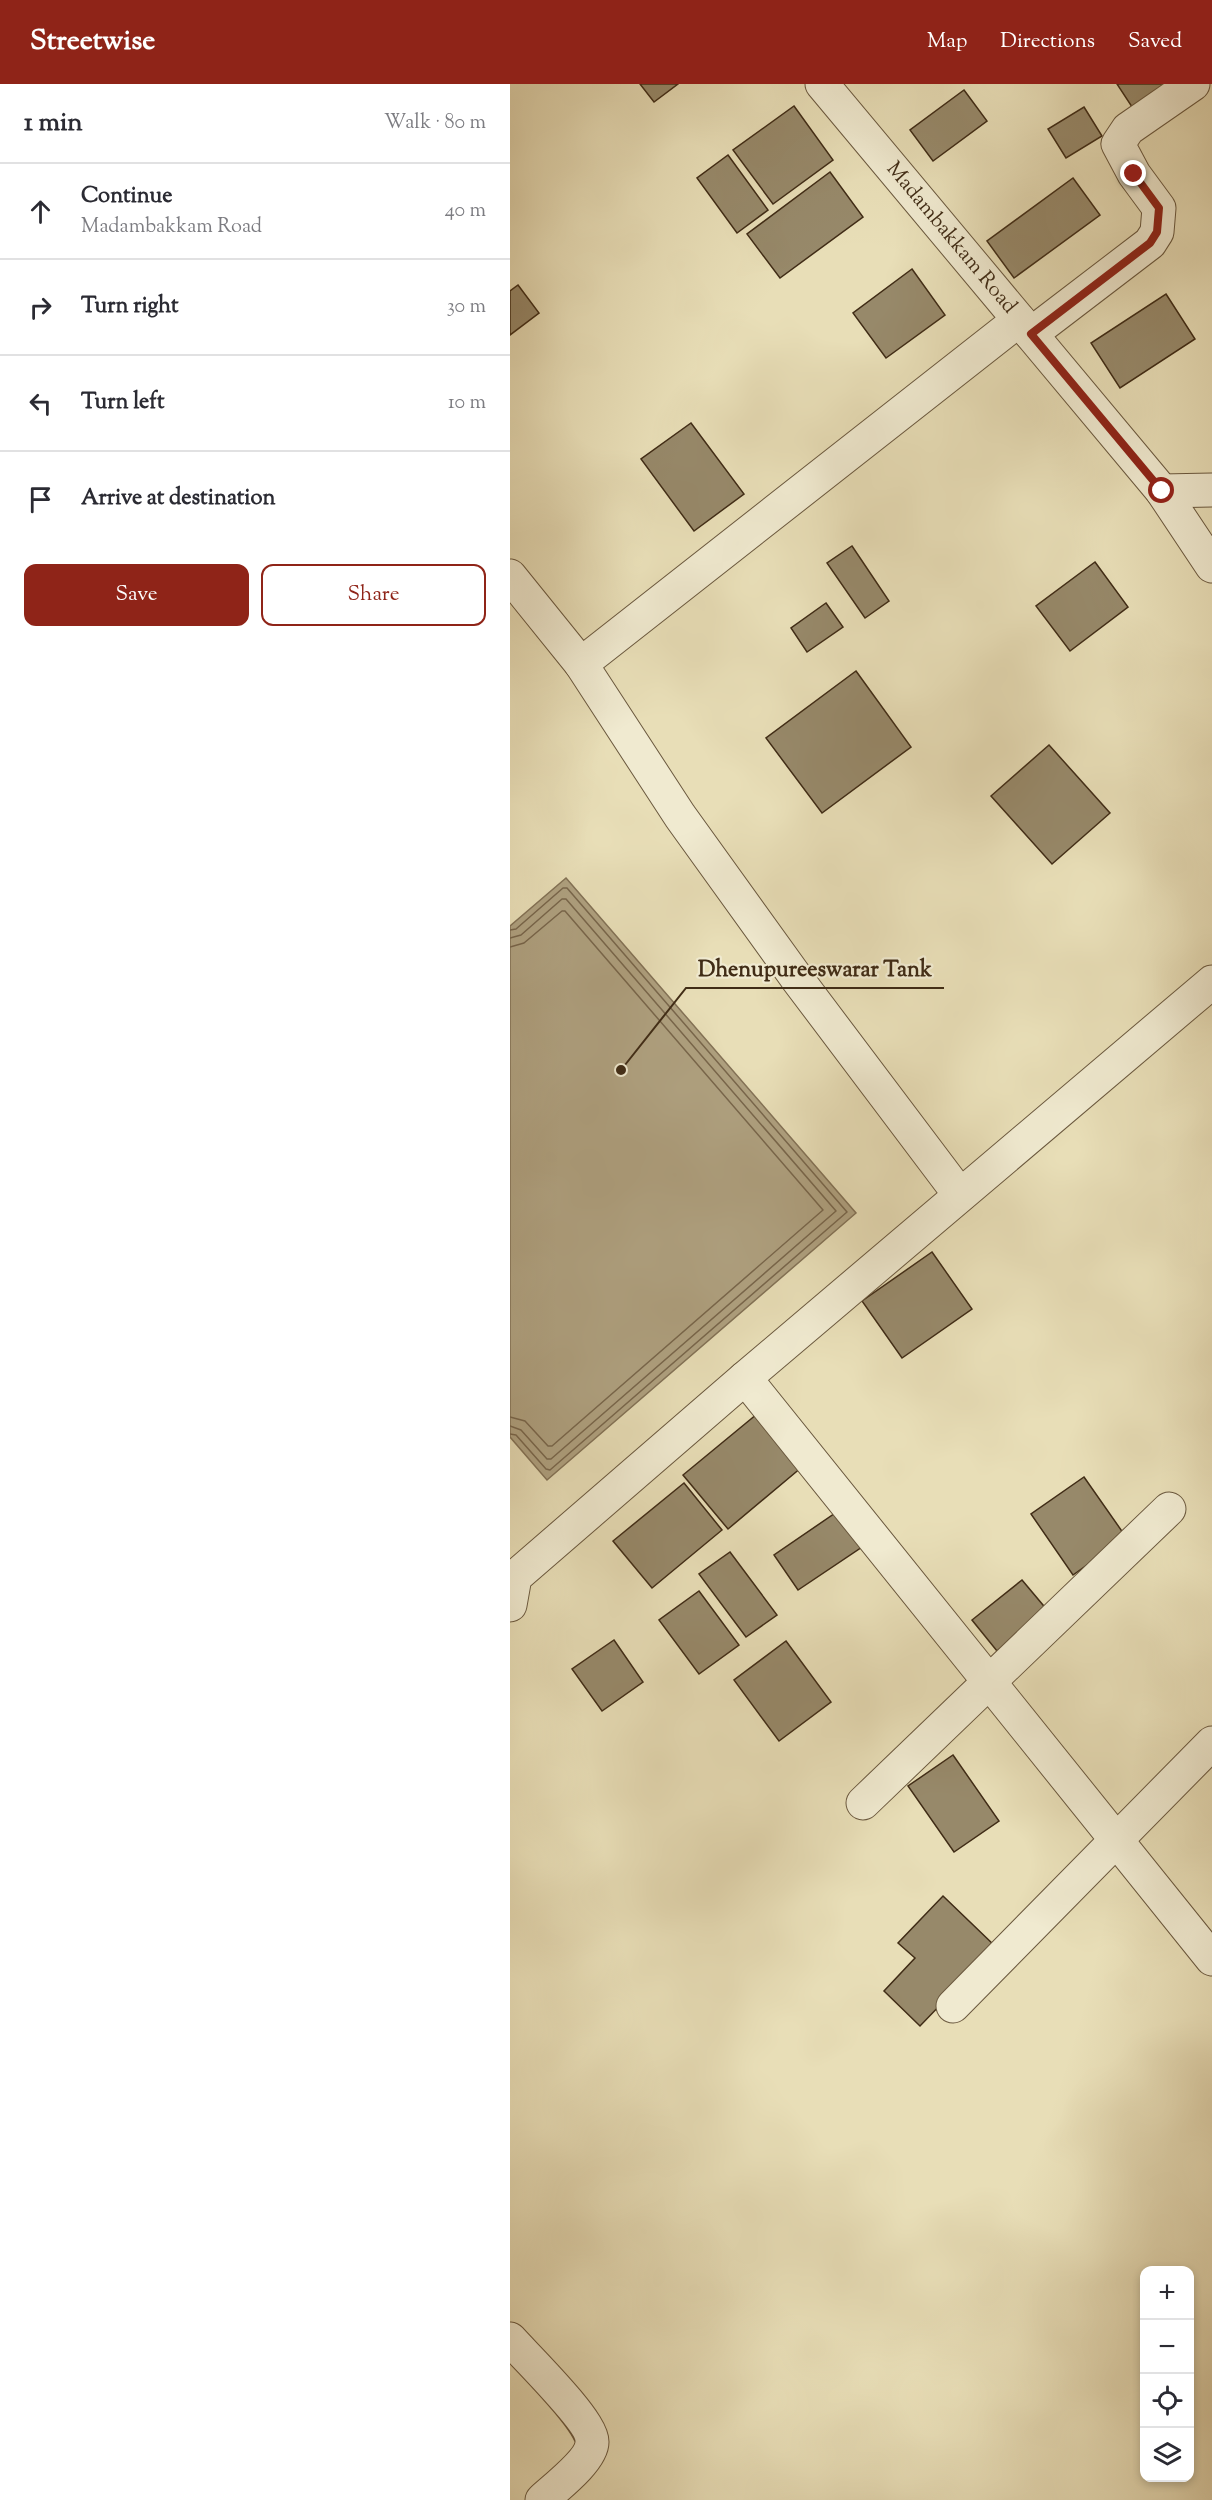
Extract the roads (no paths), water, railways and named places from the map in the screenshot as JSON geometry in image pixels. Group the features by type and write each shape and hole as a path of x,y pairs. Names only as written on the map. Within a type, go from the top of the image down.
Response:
{"street":[{"name":"Madambakkam Road","path":"822,84 1162,491 1212,566"},
{"path":"581,664 1025,327 1150,243 1157,232 1159,208 1134,174 1118,144 1128,129 1193,84"},
{"path":"1162,491 1212,490"},
{"path":"510,576 581,664 680,816 798,980 960,1195"},
{"path":"512,1584 745,1378 1212,982"},
{"path":"745,1378 1212,1959"},
{"path":"864,1803 1169,1509"},
{"path":"953,2006 1212,1743"},
{"path":"510,2338 576,2412 589,2430 593,2443 587,2457 542,2500"}],"water":[{"path":"566,878 856,1213 547,1480 510,1437 510,926"}],"place":[{"name":"Dhenupureeswarar Tank","path":"621,1070"}]}
